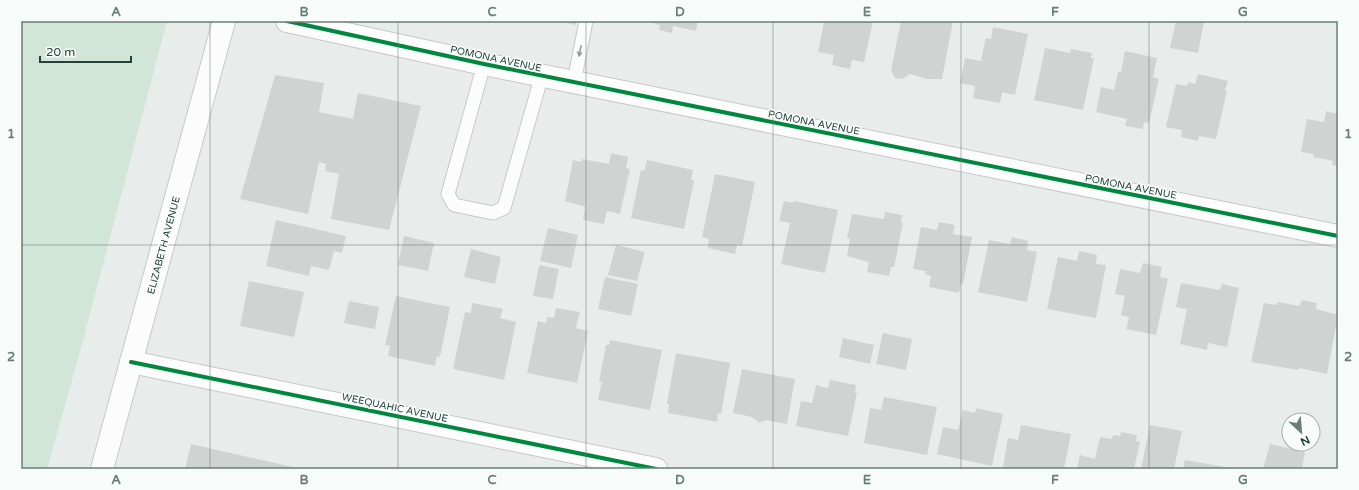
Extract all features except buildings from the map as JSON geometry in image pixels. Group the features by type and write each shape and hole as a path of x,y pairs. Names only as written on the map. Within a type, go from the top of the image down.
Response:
{"street":[{"name":"ELIZABETH AVENUE","path":"102,469 224,21"},
{"name":"POMONA AVENUE","path":"287,21 484,64 1338,236"},
{"name":"WEEQUAHIC AVENUE","path":"131,362 656,469"}],"lane":[{"path":"574,82 586,21"},
{"path":"484,64 448,194 454,206 493,213 504,208 542,75"}],"green space":[{"path":"21,21 167,21 81,348 47,469 21,469"}],"cycle path":[{"path":"287,21 484,64 1338,236"},
{"path":"131,362 656,469"}]}
